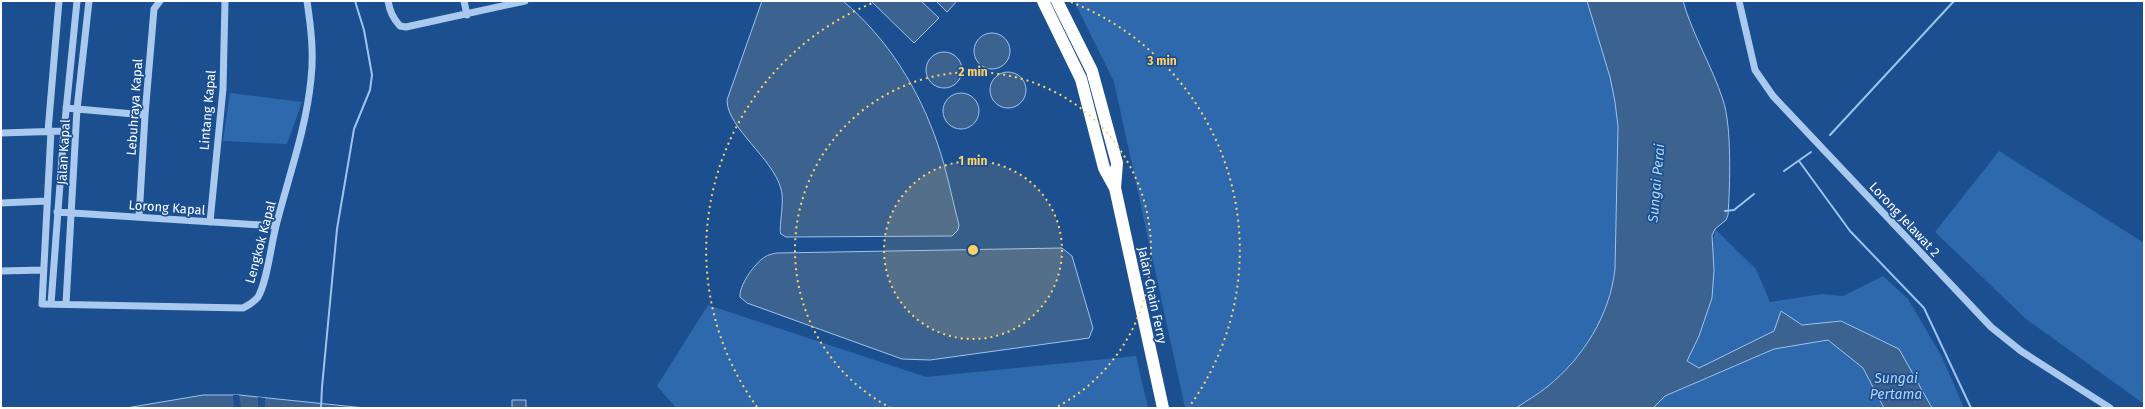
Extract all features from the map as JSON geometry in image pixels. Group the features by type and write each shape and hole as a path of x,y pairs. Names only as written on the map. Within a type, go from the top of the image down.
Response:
{"highway":[{"name":"Jalan Chain Ferry","path":"1043,1 1081,80 1104,168 1115,188 1163,408"},
{"name":"Jalan Chain Ferry","path":"1057,1 1092,71 1117,164 1115,188"}],"street":[{"name":"Jalan Kapal","path":"42,304 50,131 59,1"},
{"name":"Jalan Kapal","path":"52,304 57,212 77,1"},
{"name":"Jalan Kapal","path":"66,304 77,109 89,1"},
{"name":"Lebuhraya Kapal","path":"139,217 145,115 154,9 160,1"},
{"name":"Lintang Kapal","path":"210,222 222,89 225,1"},
{"name":"Lengkok Kapal","path":"42,304 244,308 251,304 258,296 276,226 298,152 310,97 314,50 307,1"},
{"path":"388,1 390,12 400,26 406,27 467,15 525,1"},
{"path":"464,1 467,15"},
{"name":"Lorong Jelawat 2","path":"1739,1 1755,70 1773,96 1990,328 2021,351 2110,408"},
{"path":"66,108 145,115"},
{"path":"1,133 64,131"},
{"path":"1,202 47,201"},
{"name":"Lorong Kapal","path":"57,212 276,226"},
{"path":"1,271 43,270"}],"shaded area":[{"path":"1074,1 1587,1 1610,77 1618,126 1615,269 1607,303 1593,334 1572,363 1560,375 1539,393 1516,408 1185,408 1114,82"},
{"path":"230,93 302,102 287,144 223,141"},
{"path":"1999,151 2144,243 2144,404 2026,319 1935,232"},
{"path":"1715,229 1756,269 1770,302 1822,294 1843,296 1883,276 1908,299 1941,355 1964,408 1932,408 1899,349 1841,321 1802,325 1781,311 1774,331 1699,369 1687,361 1699,336 1714,270 1712,247"},
{"path":"708,305 926,377 1136,356 1148,408 676,408 657,386"},
{"path":"1828,340 1863,368 1884,408 1653,408 1665,396 1774,349"}],"water":[{"path":"762,1 843,1 888,48 900,66 921,104 938,145 959,225 958,230 952,236 786,237 781,234 781,189 769,166 734,121 729,111 727,100"},
{"path":"871,1 921,1 939,18 914,43"},
{"path":"936,1 957,1 947,12"},
{"path":"1587,1 1683,1 1723,100 1726,111 1729,140 1730,173 1728,215 1726,220 1715,229 1712,235 1714,270 1712,298 1699,336 1687,361 1699,368 1774,331 1781,311 1802,325 1841,321 1899,349 1932,408 1884,408 1863,368 1828,340 1774,349 1665,396 1653,408 1516,408 1547,387 1572,363 1583,349 1601,319 1612,286 1615,269 1618,126 1610,77"},
{"path":"996,33 1005,38 1009,44 1009,58 1005,64 996,69 988,69 979,64 975,58 974,47 979,38 985,34"},
{"path":"948,52 957,57 961,63 961,77 957,83 948,88 940,88 931,83 927,77 926,66 931,57 937,53"},
{"path":"1012,72 1021,77 1025,83 1025,97 1021,103 1012,108 1004,108 995,103 991,97 990,86 995,77 1001,73"},
{"path":"965,93 974,98 978,104 978,118 974,124 965,129 957,129 948,124 944,118 943,107 948,98 954,94"},
{"path":"1062,248 1072,256 1093,328 1089,338 930,360 902,359 747,303 740,297 740,292 747,276 758,262 771,254 777,253"},
{"path":"203,395 239,395 365,408 126,408"},
{"path":"512,400 526,400 526,408 512,408"}],"pier":[{"path":"233,395 239,395 241,408 234,408"},
{"path":"258,397 265,398 265,408 258,408"}],"waterway":[{"path":"321,408 337,229 354,129 370,90 372,75 364,30 355,1"},
{"path":"1830,135 1954,1"},
{"path":"1784,171 1811,152"},
{"path":"1799,161 1850,231 1924,308 1971,408"},
{"path":"1725,211 1734,210 1754,194"}],"water label":[{"name":"Sungai Perai","path":"1656,183"},
{"name":"Sungai Pertama","path":"1896,386"}]}
